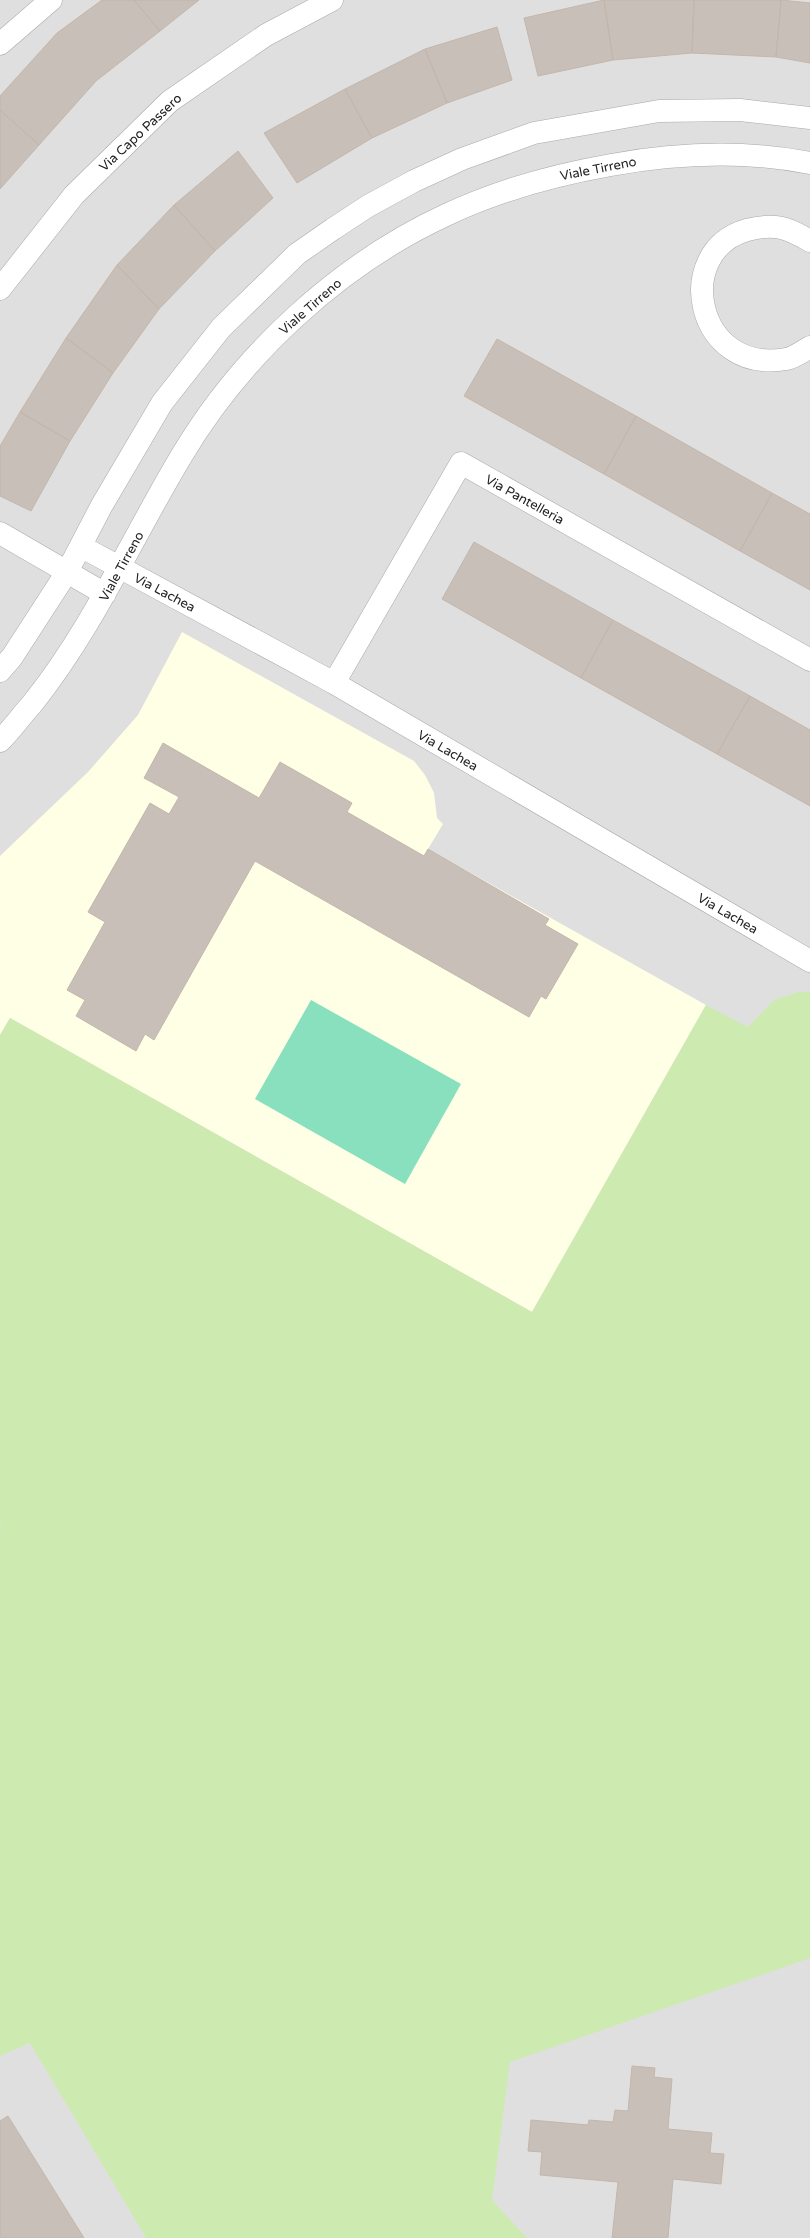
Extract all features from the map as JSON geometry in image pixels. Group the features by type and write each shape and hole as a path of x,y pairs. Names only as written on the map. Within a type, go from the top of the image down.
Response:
{"street":[{"path":"0,44 51,0"},
{"name":"Via Capo Passero","path":"0,289 74,195 170,101 266,35 332,0"},
{"path":"0,671 12,657 67,572 82,547 102,505 162,403 221,328 297,254 368,206 462,159 534,132 659,111 740,110 810,118"},
{"name":"Viale Tirreno","path":"0,741 56,674 84,631 183,453 242,371 310,304 355,268 403,238 445,215 489,197 536,181 590,168 634,161 691,155 748,155 810,163"},
{"path":"810,241 792,230 764,226 737,233 716,251 703,276 702,304 712,330 732,351 758,360 787,359 810,347"},
{"name":"Via Pantelleria","path":"334,683 461,463 810,660"},
{"path":"0,533 105,594"},
{"name":"Via Lachea","path":"82,547 334,683 810,961"}],"shaded area":[{"path":"0,0 810,0 810,2238 0,2238"},
{"path":"182,632 414,761 425,775 434,793 437,818 443,824 428,849 706,1005 532,1312 10,1018 0,1035 0,856 88,772 138,715"}],"green space":[{"path":"799,992 810,992 810,1958 510,2062 492,2200 527,2238 146,2238 30,2043 0,2056 0,1527 2,1526 0,1523 0,1035 10,1018 532,1312 706,1005 748,1027 774,1000"},
{"path":"311,1000 461,1084 405,1184 255,1099"}],"building":[{"path":"102,0 134,0 160,31 96,81 39,145 0,110 0,96 57,33"},
{"path":"134,0 199,0 160,31"},
{"path":"604,0 694,0 692,53 613,60"},
{"path":"604,0 613,60 538,76 524,18"},
{"path":"694,0 781,0 776,57 692,53"},
{"path":"781,0 810,3 810,63 776,57"},
{"path":"497,27 512,80 447,103 425,49"},
{"path":"425,49 447,103 372,138 345,89"},
{"path":"345,89 372,138 297,183 264,133"},
{"path":"0,110 39,145 0,189"},
{"path":"238,151 273,198 215,251 174,205"},
{"path":"174,205 215,251 159,309 117,265"},
{"path":"117,265 159,309 113,373 66,338"},
{"path":"66,338 113,373 70,441 20,412"},
{"path":"497,339 636,416 604,474 464,396"},
{"path":"20,412 70,441 31,511 0,496 0,446"},
{"path":"636,416 772,493 740,551 604,474"},
{"path":"772,493 810,514 810,590 740,551"},
{"path":"474,542 613,620 581,678 442,599"},
{"path":"613,620 750,696 717,754 581,678"},
{"path":"750,696 810,730 810,806 717,754"},
{"path":"163,743 259,798 280,762 352,803 347,812 424,856 428,849 549,919 545,925 578,944 546,999 541,996 529,1017 255,861 154,1040 145,1034 136,1051 76,1016 85,1000 67,990 105,922 88,912 150,803 169,814 179,797 144,778"},
{"path":"632,2066 655,2068 654,2077 672,2079 668,2129 712,2133 710,2153 724,2154 721,2184 673,2179 668,2238 612,2238 618,2182 540,2175 542,2152 528,2151 531,2120 588,2125 589,2120 613,2122 615,2110 628,2111"},
{"path":"8,2116 84,2238 0,2238 0,2121"}]}
